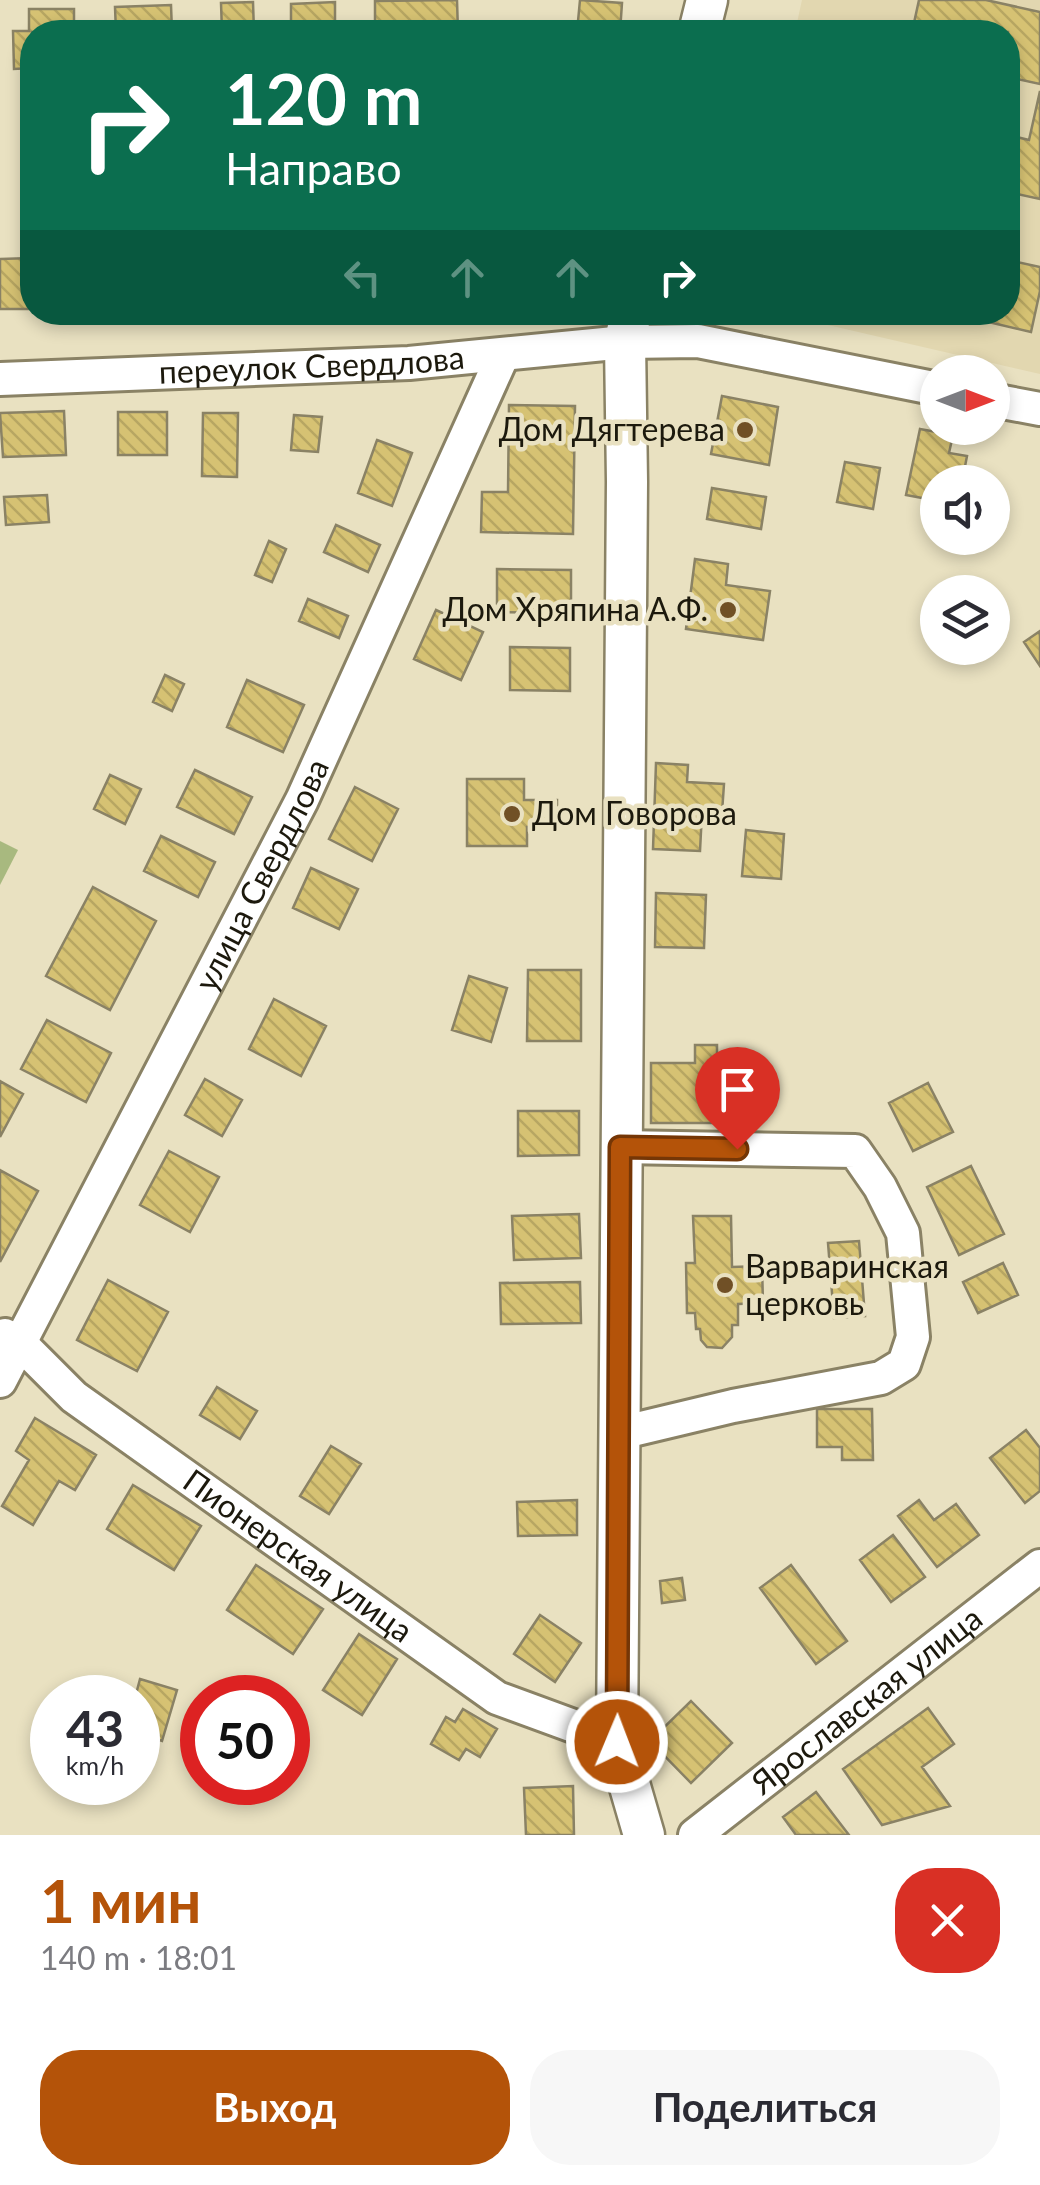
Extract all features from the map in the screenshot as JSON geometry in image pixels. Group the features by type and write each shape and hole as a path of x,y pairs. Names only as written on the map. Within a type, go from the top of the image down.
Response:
{"main road":[{"path":"628,327 617,1742 644,1835"}],"street":[{"name":"переулок Свердлова","path":"0,378 502,356 628,327 920,385"},
{"name":"улица Свердлова","path":"0,1382 10,1337 302,800 502,356"},
{"path":"1010,403 1040,409"},
{"path":"620,1147 855,1150 903,1232 912,1338 904,1364 881,1378 733,1406 620,1433"},
{"name":"Пионерская улица","path":"10,1337 74,1398 496,1698 617,1742"},
{"name":"Ярославская улица","path":"695,1835 1040,1566"}],"shaded area":[{"path":"802,0 1040,0 1040,374 1010,367 1010,355 958,355 828,325 1020,325 1020,20 798,20"}],"green space":[{"path":"0,841 18,850 0,885"}],"building":[{"path":"457,0 458,20 375,20 375,1"},
{"path":"580,0 622,3 621,20 578,20"},
{"path":"919,0 986,0 1040,12 1040,84 1020,80 1020,20 915,20"},
{"path":"253,2 254,20 222,20 221,3"},
{"path":"335,2 335,20 291,20 291,4"},
{"path":"171,5 172,20 116,20 115,7"},
{"path":"29,9 74,9 74,20 29,20"},
{"path":"13,31 20,31 20,69 14,69"},
{"path":"1040,91 1040,199 1020,195 1020,138 1029,140"},
{"path":"20,258 20,309 0,309 0,259"},
{"path":"1020,263 1040,267 1040,291 1031,332 1001,325 1020,325"},
{"name":"Дом Дягтерева","path":"722,396 778,407 769,465 711,454"},
{"path":"509,405 575,406 573,534 481,532 482,492 508,492"},
{"path":"64,411 66,455 3,457 0,413"},
{"path":"118,412 167,412 167,455 118,455"},
{"path":"203,413 238,413 237,477 202,476"},
{"path":"294,415 322,417 318,452 291,450"},
{"path":"920,429 920,445 951,445 949,453 967,456 965,465 920,465 920,498 906,495"},
{"path":"377,440 412,453 392,506 358,493"},
{"path":"845,462 880,468 873,509 837,502"},
{"path":"712,488 766,497 761,529 707,519"},
{"path":"47,495 49,522 6,525 4,497"},
{"path":"336,525 380,545 368,572 324,552"},
{"path":"269,541 286,549 272,582 255,575"},
{"name":"Дом Хряпина А.Ф.","path":"695,559 728,564 726,585 770,591 763,640 686,629"},
{"path":"497,569 571,570 571,613 497,612"},
{"path":"308,599 348,616 339,638 299,621"},
{"path":"436,610 483,632 461,680 414,659"},
{"path":"1040,631 1040,666 1024,642"},
{"path":"510,647 570,648 570,691 510,690"},
{"path":"165,675 184,684 172,711 153,702"},
{"path":"247,680 304,705 283,752 227,727"},
{"path":"656,763 688,765 687,782 724,784 722,813 702,812 700,851 653,849"},
{"path":"195,770 252,797 234,834 177,807"},
{"path":"110,775 141,789 125,824 94,809"},
{"name":"Дом Говорова","path":"467,779 524,779 524,800 557,800 557,827 527,827 527,846 467,846"},
{"path":"355,787 398,809 372,861 329,839"},
{"path":"746,830 784,834 781,879 742,876"},
{"path":"161,836 215,862 198,897 144,871"},
{"path":"311,868 358,889 339,929 293,908"},
{"path":"93,887 156,921 110,1010 46,976"},
{"path":"656,893 706,895 704,948 655,947"},
{"path":"528,970 581,970 581,1041 527,1041"},
{"path":"469,976 507,988 491,1042 452,1030"},
{"path":"274,999 326,1026 301,1076 249,1049"},
{"path":"47,1020 111,1053 86,1102 21,1069"},
{"path":"695,1045 717,1045 717,1067 740,1068 740,1123 651,1123 651,1063 695,1063"},
{"path":"205,1079 242,1100 222,1136 185,1115"},
{"path":"0,1081 23,1094 0,1137"},
{"path":"928,1083 953,1132 913,1151 889,1103"},
{"path":"518,1111 579,1111 579,1155 518,1156"},
{"path":"169,1151 219,1177 190,1232 140,1205"},
{"path":"971,1166 1004,1234 959,1255 927,1187"},
{"path":"0,1170 38,1191 0,1262"},
{"path":"579,1214 581,1258 514,1260 512,1216"},
{"name":"Варваринская церковь","path":"693,1216 731,1216 732,1267 762,1266 763,1303 738,1304 738,1325 732,1325 732,1337 722,1348 707,1347 701,1340 700,1329 696,1329 695,1313 687,1313 686,1263 695,1263"},
{"path":"859,1241 865,1316 834,1318 828,1243"},
{"path":"1003,1263 1018,1295 978,1313 963,1282"},
{"path":"108,1280 168,1312 137,1371 77,1340"},
{"path":"580,1282 581,1323 501,1324 500,1283"},
{"path":"217,1387 257,1411 240,1439 200,1415"},
{"path":"817,1409 872,1409 873,1460 842,1460 842,1447 817,1447"},
{"path":"35,1418 96,1455 75,1490 59,1481 33,1525 2,1506 29,1460 16,1451"},
{"path":"1026,1430 1040,1448 1040,1491 1025,1503 990,1458"},
{"path":"331,1446 361,1464 329,1514 300,1496"},
{"path":"133,1485 201,1526 174,1570 107,1529"},
{"path":"577,1500 577,1535 518,1536 517,1502"},
{"path":"919,1500 934,1520 956,1504 979,1535 937,1567 898,1516"},
{"path":"893,1535 925,1577 891,1602 860,1560"},
{"path":"256,1565 323,1609 293,1654 227,1610"},
{"path":"791,1565 847,1641 816,1664 760,1588"},
{"path":"682,1578 685,1600 662,1603 660,1581"},
{"path":"540,1615 581,1643 555,1682 514,1654"},
{"path":"359,1634 397,1659 362,1715 323,1690"},
{"path":"160,1685 177,1690 160,1740"},
{"path":"691,1701 732,1743 691,1783 650,1741"},
{"path":"928,1708 954,1744 922,1767 950,1806 882,1825 843,1769"},
{"path":"463,1709 497,1729 480,1757 466,1749 459,1760 431,1744 446,1717 455,1722"},
{"path":"573,1786 574,1835 526,1835 524,1788"},
{"path":"816,1792 849,1835 796,1835 783,1817"}],"place":[{"name":"Дом Дягтерева","path":"745,430"},
{"name":"Дом Хряпина А.Ф.","path":"728,610"},
{"name":"Дом Говорова","path":"512,814"},
{"name":"Варваринская церковь","path":"725,1285"}],"route":[{"path":"617,1742 620,1147 737,1149"}]}
